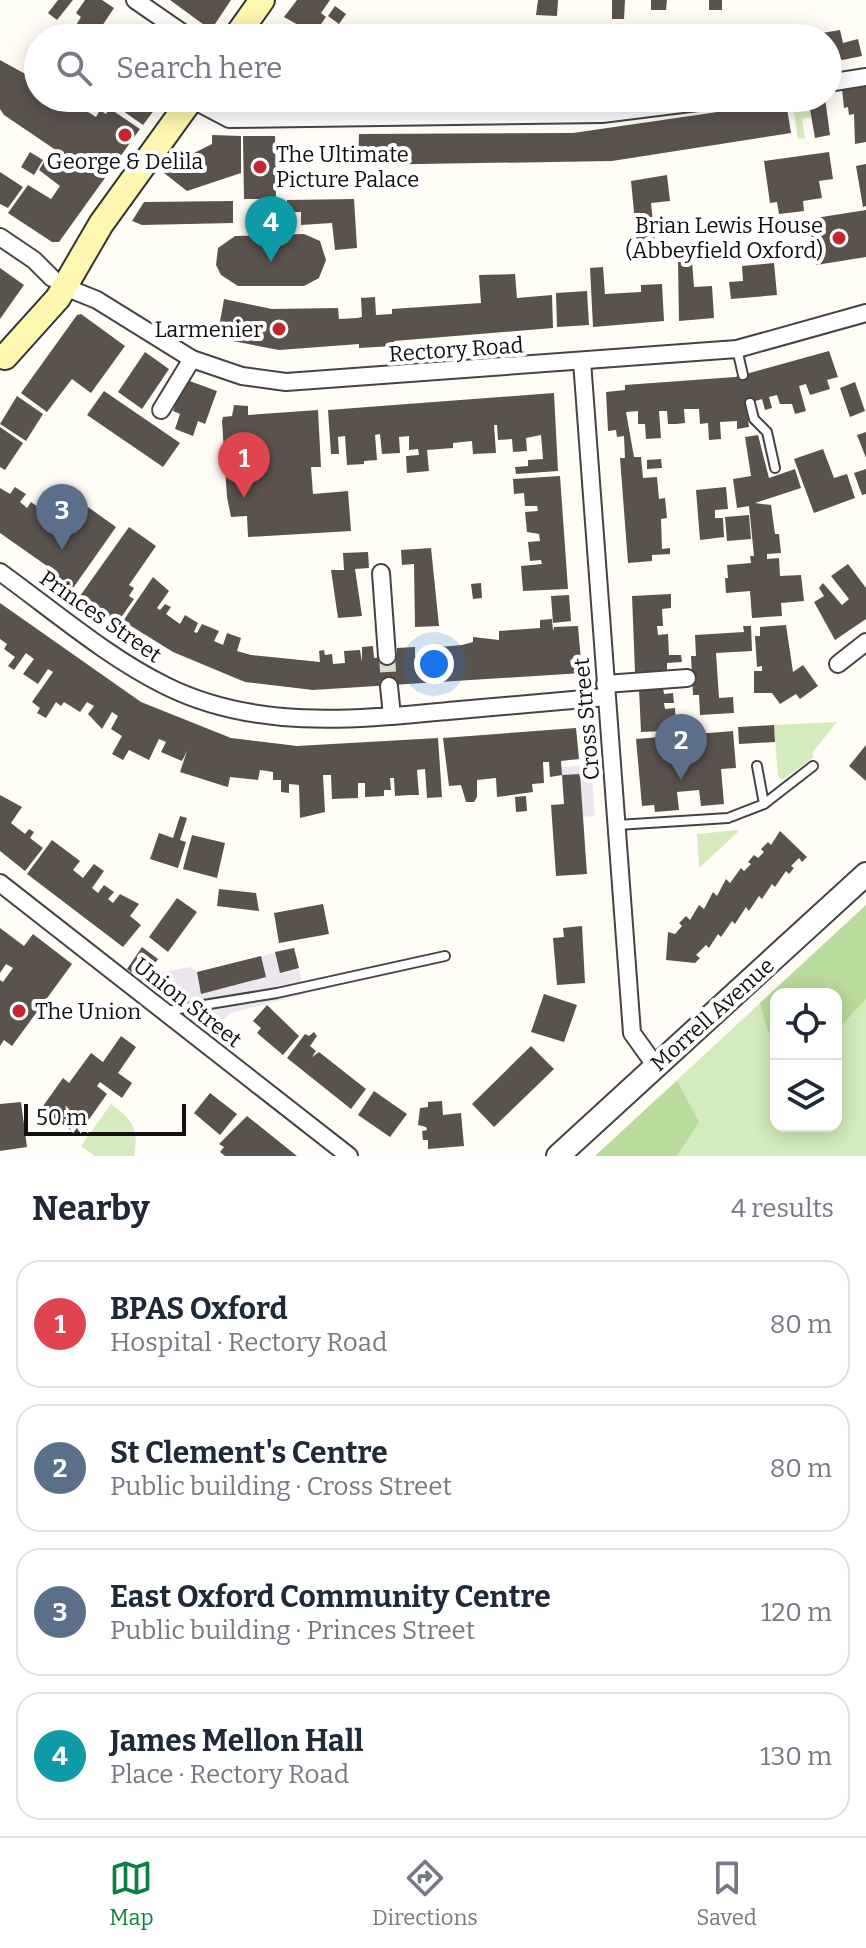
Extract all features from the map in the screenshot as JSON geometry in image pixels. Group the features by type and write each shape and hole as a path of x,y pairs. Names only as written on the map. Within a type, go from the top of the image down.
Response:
{"main road":[{"path":"245,24 262,0"},
{"path":"2,361 59,283 68,258 94,235 181,112"}],"street":[{"path":"135,0 170,24"},
{"path":"842,81 866,77"},
{"path":"216,112 229,119 618,112"},
{"name":"Rectory Road","path":"0,237 34,260 59,283 97,300 192,359 242,376 286,382 737,349 866,313"},
{"path":"161,410 192,359"},
{"name":"Cross Street","path":"582,361 632,1033 655,1065"},
{"name":"Princes Street","path":"0,572 142,674 169,688 226,709 265,717 305,720 392,716 687,678"},
{"path":"381,573 387,656"},
{"path":"838,664 866,642"},
{"path":"389,686 392,716"},
{"name":"Morrell Avenue","path":"558,1156 866,874"},
{"name":"Union Street","path":"0,883 349,1156"}],"lane":[{"path":"737,349 743,375"},
{"path":"750,403 754,419 767,432 775,468"},
{"path":"757,766 764,804"},
{"path":"617,825 728,818 764,804 813,766"},
{"path":"164,1011 277,993 445,956"}],"shaded area":[{"path":"591,765 595,816 565,818 561,767"},
{"path":"294,948 305,994 230,1013 219,1025 221,1036 133,977 191,967 197,972"}],"green space":[{"path":"794,112 810,112 811,117 802,119 805,138 798,139"},
{"path":"837,722 812,753 814,757 782,780 778,776 774,725"},
{"path":"738,832 699,868 697,834"},
{"path":"866,905 866,1156 595,1156 770,994 770,1132 842,1132 842,988 776,988"},
{"path":"866,905 866,999 842,1025 842,988 776,988"},
{"path":"770,994 770,1033 768,1032 760,1003"},
{"path":"677,1081 699,1122 677,1156 595,1156"},
{"path":"111,1104 133,1126 136,1139 134,1156 95,1156 81,1146"}],"building":[{"path":"58,0 73,0 57,20 48,13"},
{"path":"85,0 102,0 114,8 103,24 77,24 81,17 76,13"},
{"path":"170,0 231,0 215,24 203,24"},
{"path":"297,0 330,0 321,13 326,17 321,24 296,24 284,17"},
{"path":"538,0 558,0 557,16 536,15"},
{"path":"612,0 625,0 624,19 612,19"},
{"path":"651,0 667,0 666,10 651,10"},
{"path":"709,0 722,0 722,10 709,10"},
{"path":"335,6 346,14 339,24 328,16"},
{"path":"842,39 843,43 858,39 862,56 842,60"},
{"path":"0,60 24,73 24,112 88,112 96,117 99,112 115,112 140,129 59,242 52,242 8,213 28,185 51,199 60,186 39,170 45,160 65,172 72,161 4,115 0,109"},
{"path":"866,86 866,142 855,144 854,114 849,115 848,107 844,108 842,89"},
{"path":"125,112 153,112 143,125"},
{"path":"717,112 788,112 791,133 612,161 358,165 359,134 573,133"},
{"path":"810,112 827,112 830,135 815,138"},
{"path":"212,135 241,136 241,173 187,191 164,173 180,150 188,156 212,144"},
{"name":"The Ultimate Picture Palace","path":"243,136 275,136 276,199 244,199"},
{"path":"30,152 43,160 34,175 21,167"},
{"path":"829,152 833,179 819,181 822,198 803,201 804,211 779,214 777,202 770,203 764,161"},
{"path":"866,164 866,206 863,207 856,166"},
{"path":"0,172 23,187 8,208 0,204"},
{"path":"667,175 670,201 651,203 656,252 638,253 631,181"},
{"path":"354,199 357,248 335,250 332,223 301,225 301,212 287,212 287,200"},
{"path":"233,201 233,223 142,225 132,221 144,202"},
{"name":"Brian Lewis House (Abbeyfield Oxford)","path":"866,210 866,257 816,265 809,219"},
{"path":"304,234 320,241 326,260 319,278 304,286 238,286 221,275 216,265 218,248 235,236"},
{"path":"692,261 694,287 712,286 714,318 679,321 678,262"},
{"path":"774,263 777,295 731,299 729,282 743,281 742,266"},
{"path":"603,267 605,294 641,292 641,285 662,284 664,321 593,327 590,268"},
{"path":"0,268 24,285 0,319"},
{"path":"515,274 517,298 552,295 553,328 394,341 394,346 359,348 359,344 279,350 217,338 224,299 272,309 338,308 339,319 357,318 362,317 361,298 375,297 376,315 392,314 392,309 481,303 479,275"},
{"path":"587,291 589,325 557,327 556,293"},
{"path":"81,314 125,346 91,393 72,379 47,412 21,393 77,315"},
{"path":"829,351 838,377 827,380 830,389 810,395 806,384 799,386 806,411 795,414 792,404 780,404 777,395 769,397 772,408 765,410 762,399 746,404 749,427 737,429 737,421 720,422 721,439 709,440 708,423 700,424 699,409 684,409 685,423 676,424 668,424 667,411 659,411 661,438 646,439 645,424 638,424 638,411 626,412 634,457 641,457 643,478 657,477 659,499 665,498 667,518 661,519 662,549 670,548 670,554 652,555 652,561 628,563 620,458 625,458 624,436 617,437 616,430 608,431 606,392 625,390 625,385 735,377"},
{"path":"145,352 169,369 142,409 118,392"},
{"path":"184,379 217,391 205,424 198,421 193,436 175,429 180,414 173,411"},
{"path":"855,382 865,411 850,417 840,388"},
{"path":"104,391 180,443 163,467 87,415"},
{"path":"554,393 558,471 516,474 515,467 528,466 528,460 543,459 541,435 526,438 527,451 513,452 512,439 498,440 497,425 494,425 496,453 473,454 472,441 453,443 453,448 427,450 429,471 407,473 406,456 419,455 418,449 409,450 409,436 399,437 400,453 382,454 380,434 375,435 377,460 364,461 364,464 347,465 345,436 338,437 339,454 331,454 328,410"},
{"path":"17,396 43,414 26,441 0,424"},
{"path":"234,405 248,406 248,415 318,410 321,467 311,467 313,494 348,491 351,531 248,537 247,516 231,517 227,497 222,421 223,417 232,416"},
{"path":"0,427 23,443 5,470 0,467"},
{"path":"866,432 866,458 857,435"},
{"path":"758,435 769,478 795,469 801,488 755,503 771,505 775,534 779,534 781,553 767,554 767,559 779,558 780,576 801,575 804,601 781,603 782,616 752,618 750,591 726,593 725,578 728,578 727,565 751,563 750,556 754,556 749,506 737,508 733,479 751,476 745,437"},
{"path":"823,449 834,478 847,474 855,498 814,513 794,459"},
{"path":"661,459 662,468 647,469 647,460"},
{"path":"866,469 866,494 862,495 854,473"},
{"path":"560,476 568,589 523,591 521,566 542,564 541,560 530,561 528,542 540,541 539,534 527,532 525,512 538,511 537,506 525,506 524,493 514,494 513,479"},
{"path":"15,487 26,494 20,502 27,508 31,502 71,531 88,507 116,527 71,591 44,572 47,566 0,533 0,488 10,494"},
{"path":"726,487 728,509 715,510 715,518 723,518 724,537 700,540 696,490"},
{"path":"749,515 751,539 727,541 725,517"},
{"path":"129,527 156,546 129,585 134,588 129,596 134,599 117,623 80,596"},
{"path":"431,548 439,626 415,627 414,564 402,565 401,550"},
{"path":"368,552 369,568 355,569 362,616 338,618 331,570 344,570 343,553"},
{"path":"848,564 866,588 866,619 835,640 814,602 824,596 819,588 823,583 842,605 849,599 831,576"},
{"path":"153,577 169,591 157,608 160,610 165,604 171,607 166,614 180,624 185,615 198,623 194,632 197,633 202,624 219,631 214,641 223,645 227,633 241,638 237,651 251,655 320,662 319,651 324,650 325,655 332,654 333,664 345,663 344,651 360,650 362,662 362,647 373,646 374,658 397,655 397,648 415,647 415,656 428,655 428,648 462,645 473,642 473,637 499,640 499,631 540,628 540,620 552,619 553,631 554,627 578,626 582,673 313,690 245,682 173,652 123,621"},
{"path":"481,583 482,598 473,599 471,584"},
{"path":"671,594 671,608 662,609 663,626 657,626 658,635 668,634 669,655 681,655 682,662 667,663 667,671 635,672 632,596"},
{"path":"569,595 571,621 553,623 551,596"},
{"path":"0,603 141,702 231,738 297,746 438,738 442,797 427,798 425,769 417,770 419,795 395,796 394,778 390,778 391,790 384,790 384,796 365,797 365,783 358,783 358,798 332,799 331,775 323,775 325,812 300,818 299,785 289,784 289,793 281,792 281,780 273,780 273,772 260,770 258,780 230,777 228,787 221,785 180,772 187,751 182,761 161,752 166,742 159,739 149,760 129,750 123,760 112,754 122,736 111,729 118,716 112,712 102,729 88,714 94,706 87,702 80,712 64,702 61,706 56,702 46,718 37,713 40,708 32,702 53,672 48,669 38,684 23,674 34,659 26,653 14,670 8,666 15,657 4,649 7,644 0,639"},
{"path":"786,625 793,672 803,665 818,686 800,699 796,694 780,704 772,693 754,693 754,671 762,671 762,666 757,667 755,636 760,636 760,627"},
{"path":"743,626 751,626 752,651 716,653 719,698 733,697 734,713 700,715 699,695 693,695 691,656 696,656 695,635 744,632"},
{"path":"663,688 664,694 673,693 674,703 664,703 665,709 675,708 676,725 666,725 666,731 641,732 639,689"},
{"path":"774,725 775,742 739,744 738,727"},
{"path":"576,728 579,759 561,761 562,775 550,777 549,762 543,762 544,783 532,784 533,792 497,797 496,778 477,780 477,797 474,802 466,802 461,785 449,786 443,738"},
{"path":"733,731 736,768 721,769 724,804 701,806 699,790 677,792 679,810 655,812 654,805 642,806 636,739"},
{"path":"866,745 866,781 849,766"},
{"path":"580,774 587,874 556,876 551,805 564,804 562,775"},
{"path":"0,795 22,807 11,823 25,834 29,829 34,832 30,838 43,848 25,871 0,851"},
{"path":"526,796 527,811 516,812 515,797"},
{"path":"180,816 187,818 180,840 186,842 178,868 150,859 159,833 173,838"},
{"path":"780,831 807,857 802,862 799,858 791,866 794,868 789,874 786,871 775,887 772,884 762,899 759,896 749,911 746,907 735,924 732,921 721,937 718,934 709,948 706,945 696,955 700,958 695,963 666,960 668,932 675,934 682,926 679,923 686,916 690,920 699,905 704,909 713,892 717,896 726,879 730,883 741,868 744,871 754,855 758,858 764,852 761,849 768,842 771,845"},
{"path":"192,835 225,843 217,878 183,869"},
{"path":"52,840 80,861 73,870 83,878 94,864 104,871 92,888 98,893 104,885 114,892 108,899 113,903 120,894 139,904 130,916 141,925 123,947 27,874"},
{"path":"219,889 256,893 259,911 217,906"},
{"path":"177,898 197,912 168,952 149,937"},
{"path":"323,904 329,934 279,943 274,913"},
{"path":"582,926 585,983 557,985 553,938 564,937 563,928"},
{"name":"The Union","path":"0,928 24,946 33,934 72,964 12,1046 4,1040 0,1046 0,980 3,982 13,968 6,964 0,973"},
{"path":"142,947 158,959 150,970 133,973 127,969"},
{"path":"294,948 299,968 280,973 275,952"},
{"path":"261,956 266,977 201,994 197,972"},
{"path":"544,994 577,1005 564,1042 531,1032"},
{"path":"267,1005 299,1036 283,1055 257,1033 261,1028 253,1021"},
{"path":"314,1032 317,1036 310,1046 316,1051 312,1057 319,1052 366,1089 351,1109 287,1058 305,1034 309,1036"},
{"path":"121,1036 136,1047 118,1073 132,1083 122,1098 100,1082 97,1086 107,1094 78,1135 41,1109 63,1078 69,1083 91,1053 103,1062"},
{"path":"531,1046 554,1069 494,1127 472,1104"},
{"path":"374,1091 407,1114 390,1137 358,1115"},
{"path":"210,1093 237,1114 220,1135 194,1113"},
{"path":"442,1101 443,1115 461,1113 464,1146 428,1149 428,1140 423,1140 422,1131 427,1130 418,1125 420,1108 428,1107 428,1102"},
{"path":"21,1102 27,1147 0,1151 0,1104"},
{"path":"247,1116 297,1156 225,1156 220,1152 224,1147 219,1144"}],"tunnel":[{"path":"387,656 389,686"}],"place":[{"name":"George & Delila","path":"125,135"},
{"name":"The Ultimate Picture Palace","path":"260,167"},
{"name":"Brian Lewis House (Abbeyfield Oxford)","path":"839,238"},
{"name":"James Mellon Hall","path":"271,262"},
{"name":"Larmenier","path":"279,329"},
{"name":"BPAS Oxford","path":"244,498"},
{"name":"East Oxford Community Centre","path":"62,550"},
{"name":"St Clement's Centre","path":"681,780"},
{"name":"The Union","path":"19,1011"}]}
